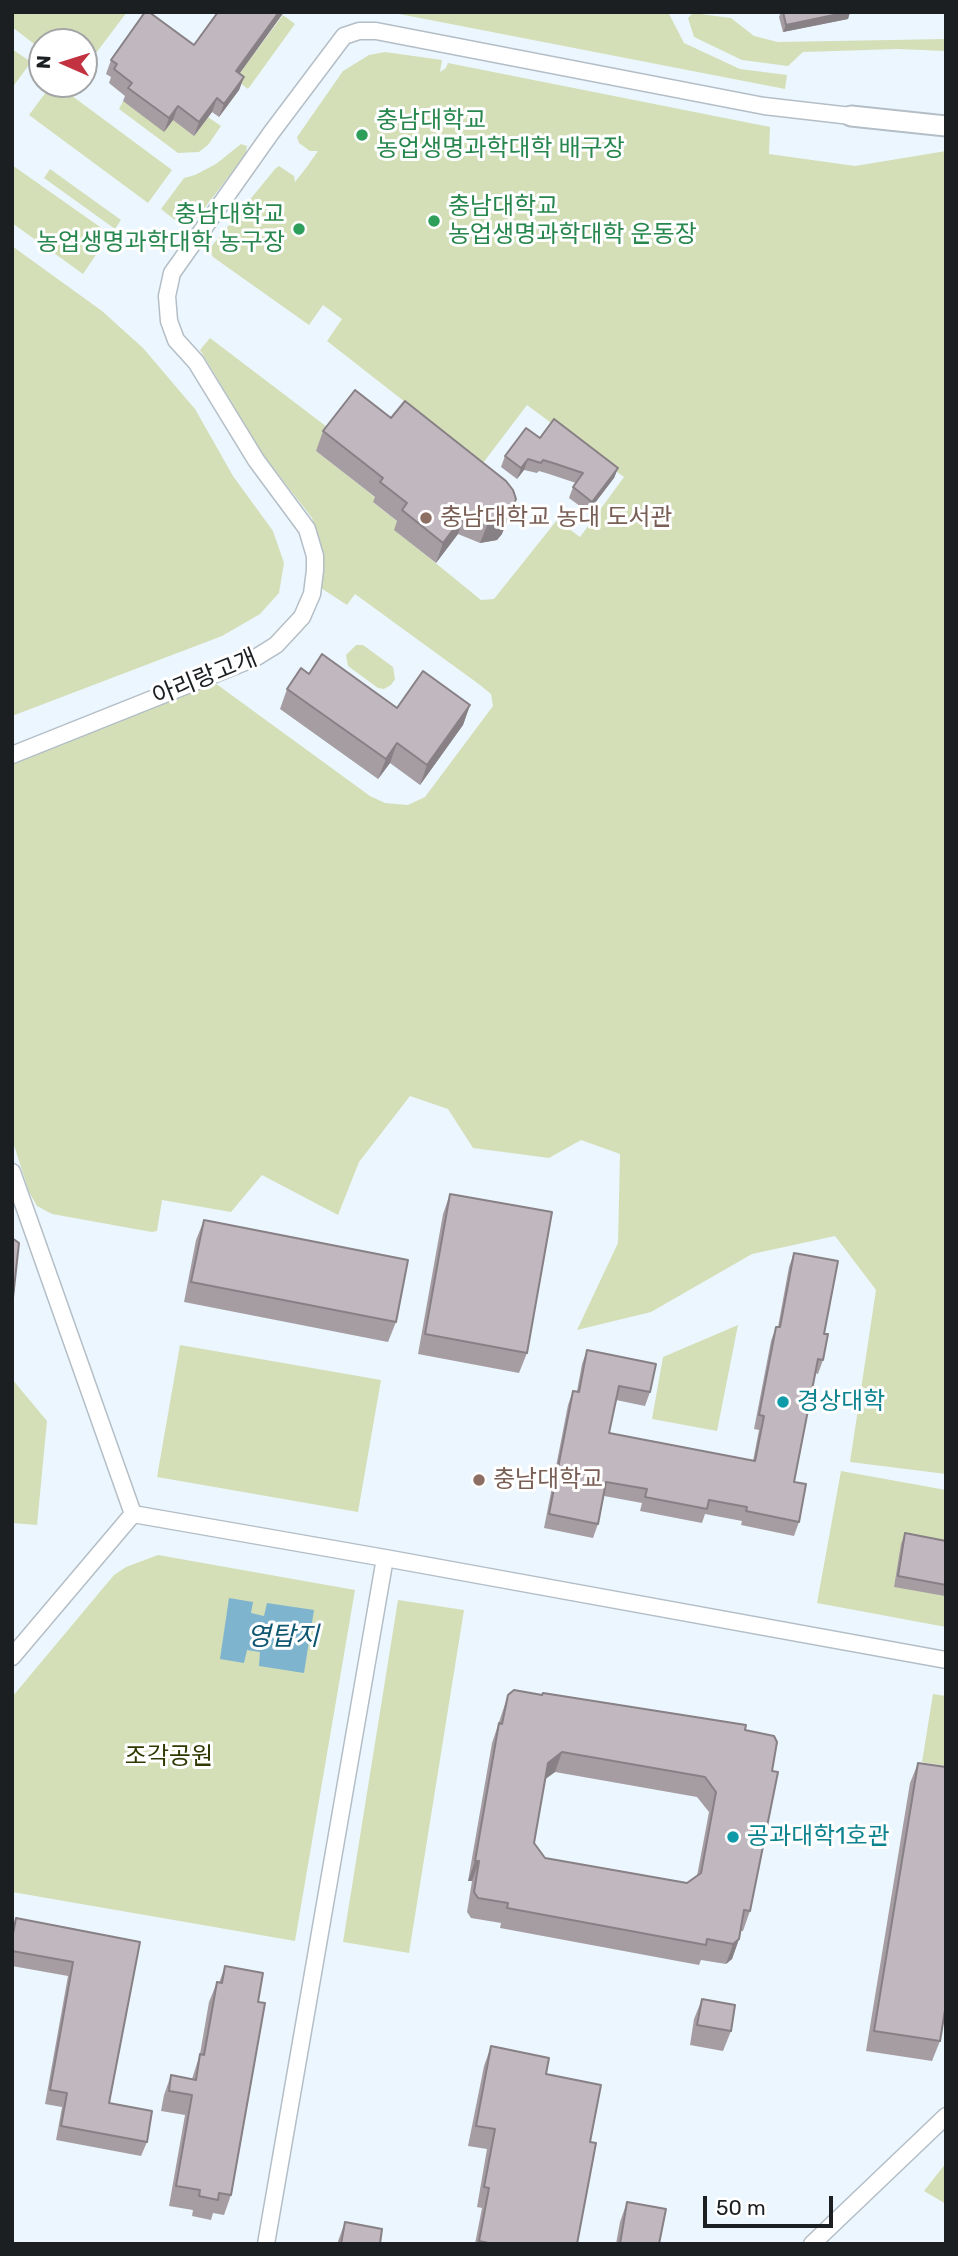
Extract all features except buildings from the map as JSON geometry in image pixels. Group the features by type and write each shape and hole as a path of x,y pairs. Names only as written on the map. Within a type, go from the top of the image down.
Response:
{"street":[{"name":"아리랑고개","path":"12,755 266,652 302,617 312,594 315,556 307,529 256,460 195,362 176,340 169,321 167,296 172,273 344,36 351,32 376,31 764,106 851,116"},
{"path":"851,116 946,126"},
{"path":"12,1172 20,1218 133,1514"},
{"path":"133,1514 946,1660"},
{"path":"12,1657 133,1514"},
{"path":"266,2244 385,1558"},
{"path":"813,2244 946,2116"}],"green space":[{"path":"12,12 127,12 98,50 98,28 28,28 28,39 12,27"},
{"path":"389,12 668,12 684,43 740,69 787,75 785,89"},
{"path":"693,13 731,18 754,36 778,42 946,39 946,51 897,49 803,52 788,66 742,60 694,37 688,18"},
{"path":"283,15 295,24 248,89 235,79"},
{"path":"12,49 28,60 28,66 12,88"},
{"path":"385,52 442,60 440,72 448,63 770,127 769,154 855,166 946,151 946,1474 850,1462 876,1290 835,1236 752,1254 651,1312 577,1330 618,1243 620,1154 581,1140 549,1158 473,1148 448,1109 410,1096 359,1162 338,1215 262,1175 231,1212 162,1200 157,1231 152,1232 52,1214 37,1206 29,1192 12,1139 12,764 215,683 370,796 385,803 408,805 425,797 493,706 491,694 480,685 355,594 347,605 321,588 324,563 312,518 264,456 200,350 210,338 331,430 316,451 376,498 373,502 399,523 395,530 481,600 494,599 557,520 580,537 624,477 527,405 483,463 327,341 342,319 323,305 309,325 213,257 211,247 275,169 279,166 294,176 295,182 318,151 310,151 299,143 297,137 343,71 369,55"},
{"path":"42,98 75,98 172,170 148,203 29,115"},
{"path":"123,101 181,108 195,135 208,117 221,126 208,145 199,152 178,153 119,109"},
{"path":"241,144 247,146 246,154 190,227 186,224 184,227 161,209 184,178 216,164"},
{"path":"12,165 110,234 83,274 12,223"},
{"path":"50,169 121,220 115,229 44,178"},
{"path":"12,246 102,311 143,348 195,409 233,476 273,531 284,563 279,593 260,614 222,636 12,716"},
{"path":"356,645 363,645 393,667 395,679 391,685 384,689 378,688 348,666 346,655"},
{"path":"738,1325 717,1431 652,1419 663,1357"},
{"path":"180,1345 381,1380 358,1512 157,1477"},
{"path":"12,1379 47,1421 37,1525 12,1523"},
{"path":"841,1471 946,1490 946,1627 817,1603"},
{"name":"조각공원","path":"158,1555 355,1590 295,1941 12,1892 12,1697 114,1575 126,1567"},
{"path":"398,1600 464,1610 409,1953 343,1942"},
{"path":"933,1694 946,1696 946,1766 922,1762"},
{"path":"946,2163 946,2204 924,2191"}],"water":[{"name":"영탑지","path":"229,1598 253,1602 251,1613 264,1616 267,1603 314,1610 304,1673 259,1666 260,1652 247,1650 244,1663 220,1659"}],"place":[{"name":"충남대학교 농업생명과학대학 배구장","path":"362,135"},
{"name":"충남대학교 농업생명과학대학 운동장","path":"434,221"},
{"name":"충남대학교 농업생명과학대학 농구장","path":"299,229"},
{"name":"충남대학교 농대 도서관","path":"426,518"},
{"name":"경상대학","path":"783,1402"},
{"name":"충남대학교","path":"479,1480"},
{"name":"공과대학1호관","path":"733,1837"}]}
